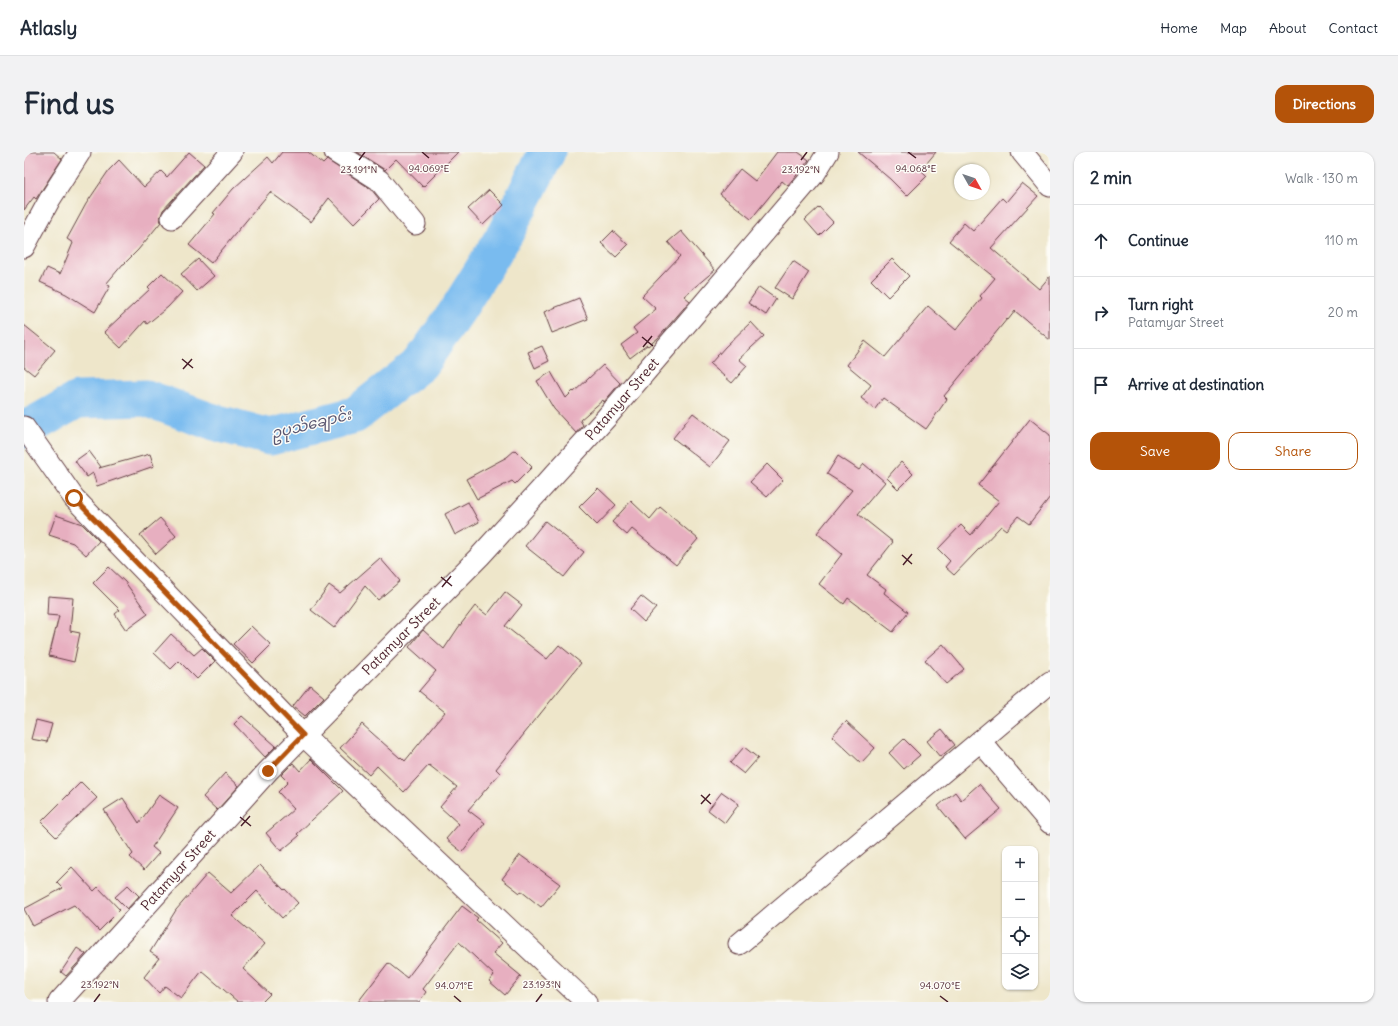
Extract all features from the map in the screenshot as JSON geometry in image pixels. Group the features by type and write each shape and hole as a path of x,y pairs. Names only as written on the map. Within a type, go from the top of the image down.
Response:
{"street":[{"path":"24,247 50,199 80,152"},
{"path":"172,218 232,152"},
{"path":"336,152 379,180 415,224"},
{"name":"Patamyar Street","path":"59,1002 263,776 480,556 606,418 810,179 828,152"},
{"path":"1022,152 1050,186"},
{"path":"24,427 74,498 303,735 586,1002"},
{"path":"739,944 1050,682"},
{"path":"980,741 1050,823"}],"building":[{"path":"24,152 54,152 62,159 36,199 34,197 24,210"},
{"path":"189,152 204,165 163,210 160,218 161,222 138,250 123,264 106,284 110,286 95,312 66,294 40,282 47,268 60,274 73,243 67,239 86,204 109,170 119,160 144,187 161,171 167,177"},
{"path":"282,152 308,152 323,164 327,160 371,189 379,199 354,224 329,198 311,222 270,192 211,263 189,245 215,214 213,213 233,189 268,157 273,163"},
{"path":"357,152 458,152 423,187 396,159 385,170"},
{"path":"777,152 798,152 809,160 788,186 782,181 751,219 720,194 740,169 755,181"},
{"path":"858,152 936,152 921,170 927,176 907,196 890,179"},
{"path":"1022,183 1038,196 991,248 1039,289 1050,276 1050,340 1015,311 944,396 947,399 926,429 883,398 875,409 861,398 871,385 847,365 865,341 885,357 928,306 956,330 982,298 980,296 995,278 949,241 964,223 973,231 1002,198 1006,202"},
{"path":"489,190 504,205 483,225 468,209"},
{"path":"819,207 833,222 819,236 805,220"},
{"path":"613,231 628,245 616,257 601,243"},
{"path":"681,231 715,270 684,296 690,301 658,338 630,358 621,345 637,333 633,328 656,309 642,296 680,256 668,242"},
{"path":"198,259 214,276 197,291 181,274"},
{"path":"892,259 909,276 888,297 871,280"},
{"path":"793,261 809,272 792,299 775,288"},
{"path":"162,273 182,292 168,307 147,324 145,321 121,348 104,332 150,289 148,287"},
{"path":"759,287 776,299 766,315 748,303"},
{"path":"579,298 588,319 552,333 544,312"},
{"path":"751,322 764,336 739,359 747,366 732,383 710,364"},
{"path":"24,325 55,350 34,375 24,367"},
{"path":"542,346 549,361 535,368 528,352"},
{"path":"603,365 620,383 604,402 603,400 580,420 583,425 576,433 554,409 537,381 551,372 566,398"},
{"path":"693,413 730,441 710,467 673,438"},
{"path":"1030,419 1050,435 1050,497 1029,524 1018,516 1006,530 1001,526 954,575 945,567 950,561 938,549 961,525 971,535 999,501 978,485"},
{"path":"515,450 532,467 515,484 512,481 477,499 466,479 507,457"},
{"path":"89,451 101,467 99,468 150,454 154,466 97,486 93,473 87,477 75,461"},
{"path":"838,456 859,470 864,464 885,482 858,514 893,542 867,575 886,589 884,593 908,612 893,632 848,598 844,604 819,584 842,554 817,533 852,490 827,474"},
{"path":"901,462 913,474 898,489 887,478"},
{"path":"767,464 783,480 767,497 750,482"},
{"path":"598,488 616,505 597,525 579,507"},
{"path":"631,501 650,519 660,507 698,539 676,565 632,529 627,535 612,522"},
{"path":"468,502 479,522 455,535 445,514"},
{"path":"56,515 82,524 99,541 86,555 73,543 49,535"},
{"path":"160,518 176,536 156,554 140,535"},
{"path":"545,521 584,552 564,577 525,546"},
{"path":"380,558 400,581 378,600 365,586 334,628 311,610 329,585 340,593"},
{"path":"109,567 125,582 148,614 126,630 115,614 120,610 93,583"},
{"path":"505,592 522,605 505,626 547,659 559,645 581,663 496,769 500,773 468,810 485,823 462,852 446,839 459,824 440,807 457,787 429,765 404,792 377,766 369,775 340,748 362,724 405,761 445,712 419,691 436,671 409,647 423,630 444,649 475,606 487,615"},
{"path":"48,596 73,598 70,631 80,633 74,662 49,656 59,616 47,615"},
{"path":"641,596 656,608 644,622 630,609"},
{"path":"251,626 271,645 253,663 233,644"},
{"path":"171,634 194,655 202,648 215,661 197,679 179,661 171,669 154,653"},
{"path":"943,644 964,669 946,684 925,660"},
{"path":"310,685 324,697 305,716 293,706"},
{"path":"242,716 276,746 265,757 234,724"},
{"path":"36,720 52,724 47,742 31,739"},
{"path":"846,721 875,748 861,763 832,736"},
{"path":"942,729 955,745 940,757 927,741"},
{"path":"904,739 920,755 904,769 889,753"},
{"path":"744,747 758,758 744,774 730,763"},
{"path":"311,759 343,791 297,834 299,836 281,851 266,833 294,809 278,792 288,782 281,775 293,763 300,771"},
{"path":"225,773 239,786 217,810 203,797"},
{"path":"81,782 97,798 56,837 41,822"},
{"path":"979,784 1001,809 965,839 938,806 955,792 961,800"},
{"path":"722,792 739,804 725,823 708,810"},
{"path":"159,795 178,808 152,847 159,853 144,870 130,857 133,854 104,810 123,798 139,823"},
{"path":"520,855 560,884 541,907 521,891 520,893 502,879"},
{"path":"260,865 298,903 282,918 257,891 232,916 265,944 243,969 270,994 262,1002 238,1002 202,971 181,998 165,986 159,993 144,977 159,958 150,952 176,910 208,873 231,893"},
{"path":"72,867 94,891 98,887 120,910 99,931 74,905 33,926 24,909 63,888 57,882"},
{"path":"128,885 139,896 127,909 115,897"},
{"path":"462,906 478,918 476,920 502,943 493,953 521,976 505,995 489,981 494,975 459,942 423,989 426,992 419,1002 358,1002 388,963 407,978"},
{"path":"77,948 86,954 66,976 61,972"}],"waterway":[{"name":"ဥပုသ်ချောင်း","path":"24,430 77,400 146,398 210,421 270,437 355,415 420,364 457,311 505,234 547,152"}],"route":[{"path":"74,498 303,735 268,771"}]}
